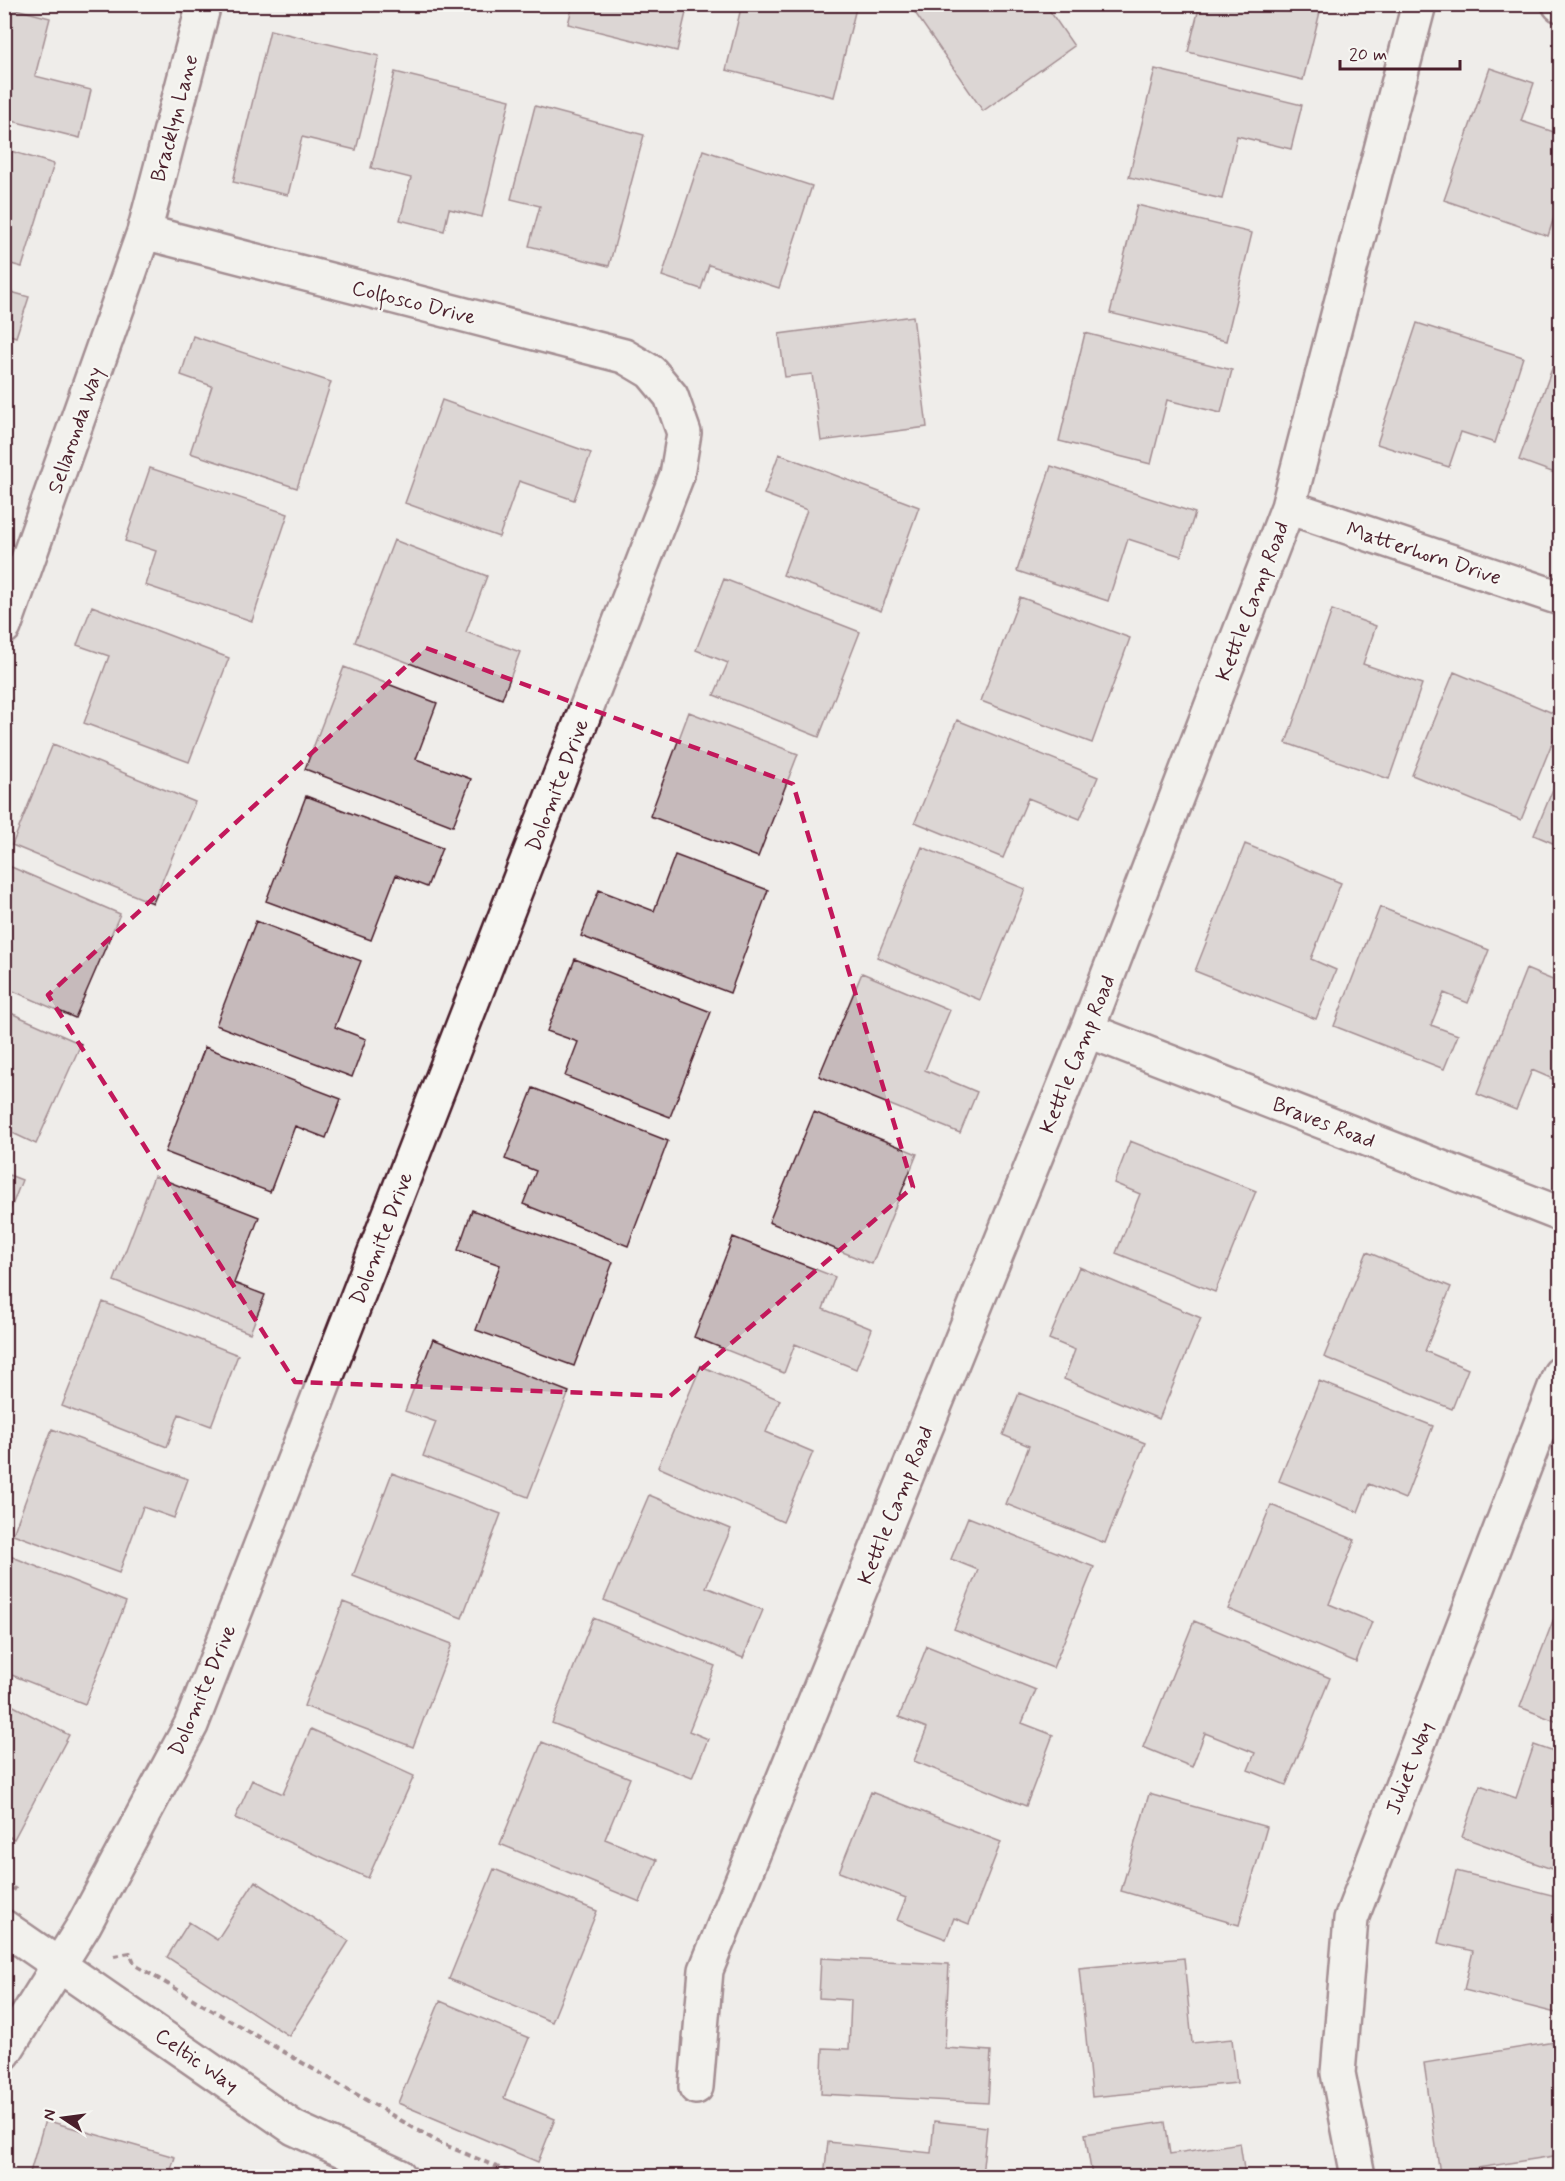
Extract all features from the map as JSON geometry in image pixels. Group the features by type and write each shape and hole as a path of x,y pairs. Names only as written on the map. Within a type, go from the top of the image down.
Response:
{"street":[{"name":"Bracklyn Lane","path":"144,232 204,4"},
{"name":"Kettle Camp Road","path":"696,2087 706,1970 1087,1030 1288,507 1419,4"},
{"name":"Colfosco Drive","path":"144,232 624,356 651,372 671,396"},
{"name":"Sellaronda Way","path":"4,627 144,232"},
{"name":"Dolomite Drive","path":"4,2053 84,1925 196,1714 677,476 684,433 671,396"},
{"name":"Matterhorn Drive","path":"1288,507 1560,598"},
{"name":"Braves Road","path":"1087,1030 1560,1214"},
{"name":"Juliet Way","path":"1358,2176 1338,2073 1351,1919 1560,1374"},
{"name":"Celtic Way","path":"4,1927 294,2128 399,2176"}],"path":[{"path":"114,1956 130,1953 135,1965 438,2142 518,2176"}],"highlighted area":[{"path":"426,648 793,784 913,1187 670,1396 295,1382 48,995"}],"building":[{"path":"573,4 688,4 677,51 568,24"},
{"path":"742,4 857,4 834,97 726,70"},
{"path":"909,4 1045,4 1074,46 983,111"},
{"path":"1200,4 1322,4 1303,80 1188,52"},
{"path":"4,6 50,18 35,76 91,90 80,138 4,119"},
{"path":"270,30 379,56 356,150 302,137 288,195 233,182"},
{"path":"1490,68 1534,83 1521,121 1560,134 1560,199 1548,236 1444,200"},
{"path":"1155,69 1302,105 1291,149 1237,136 1222,199 1129,177"},
{"path":"395,72 510,100 482,217 449,209 444,231 400,220 411,178 371,168"},
{"path":"535,106 644,135 609,266 529,246 540,206 511,199"},
{"path":"4,149 54,164 22,267 4,262"},
{"path":"703,150 812,186 779,288 709,265 701,289 662,276"},
{"path":"1137,205 1252,233 1226,341 1110,313"},
{"path":"4,290 29,297 16,337 4,333"},
{"path":"913,316 927,427 821,441 812,374 785,377 779,334"},
{"path":"1417,323 1523,357 1495,443 1461,432 1449,467 1377,444"},
{"path":"1085,333 1232,370 1221,413 1167,400 1151,464 1059,441"},
{"path":"193,336 331,382 297,488 190,453 212,386 181,375"},
{"path":"1553,366 1560,369 1560,475 1519,460"},
{"path":"442,400 591,453 574,500 519,481 499,537 405,503"},
{"path":"779,454 919,507 881,611 783,575 807,510 764,494"},
{"path":"1051,466 1195,513 1181,556 1128,539 1108,601 1017,571"},
{"path":"150,468 288,514 252,621 145,585 156,551 125,541"},
{"path":"394,540 487,576 466,632 520,652 502,699 355,642"},
{"path":"724,579 860,632 819,737 714,695 728,663 696,650"},
{"path":"1020,597 1130,638 1092,743 981,701"},
{"path":"92,606 229,658 189,762 84,723 109,656 77,645"},
{"path":"1332,610 1376,626 1363,664 1422,684 1389,779 1286,743"},
{"path":"344,667 437,703 416,759 471,779 453,826 305,769"},
{"path":"1454,672 1560,716 1560,723 1521,820 1412,775"},
{"path":"689,712 798,754 758,857 650,816"},
{"path":"957,720 1098,777 1080,819 1028,798 1003,858 915,822"},
{"path":"53,744 195,802 153,903 12,845"},
{"path":"1560,772 1560,846 1534,835"},
{"path":"306,796 442,848 427,887 396,875 371,940 266,901"},
{"path":"1245,844 1341,883 1311,959 1336,970 1316,1019 1195,971"},
{"path":"922,847 1025,889 980,1000 877,957"},
{"path":"675,855 768,890 730,993 581,936 599,890 654,911"},
{"path":"9,866 120,914 75,1018 4,987 4,876"},
{"path":"1380,907 1489,950 1468,1003 1444,993 1431,1025 1458,1035 1444,1069 1334,1026"},
{"path":"256,921 361,961 335,1027 366,1039 352,1077 216,1025"},
{"path":"575,959 711,1012 670,1117 565,1076 578,1042 547,1031"},
{"path":"1526,969 1560,983 1560,1082 1532,1070 1516,1110 1477,1094"},
{"path":"862,973 950,1010 925,1070 977,1092 960,1133 819,1076"},
{"path":"4,1010 81,1044 36,1144 4,1129"},
{"path":"205,1047 341,1099 326,1138 295,1126 270,1192 165,1152"},
{"path":"533,1088 668,1141 628,1246 523,1204 536,1171 505,1159"},
{"path":"814,1112 917,1154 872,1264 769,1222"},
{"path":"1130,1141 1256,1191 1215,1292 1116,1253 1140,1194 1114,1183"},
{"path":"4,1173 22,1180 4,1226"},
{"path":"154,1176 259,1217 234,1283 265,1295 250,1333 114,1281"},
{"path":"472,1210 613,1262 574,1366 476,1330 500,1265 458,1250"},
{"path":"733,1237 835,1277 823,1309 872,1329 856,1369 795,1344 784,1373 694,1337"},
{"path":"1367,1252 1451,1287 1425,1351 1468,1369 1452,1409 1324,1357"},
{"path":"1079,1267 1201,1318 1159,1419 1064,1379 1075,1350 1049,1339"},
{"path":"103,1302 238,1355 211,1426 179,1414 167,1447 62,1406"},
{"path":"433,1339 569,1392 528,1497 423,1456 436,1422 405,1411"},
{"path":"701,1366 780,1400 766,1432 813,1452 783,1522 658,1467"},
{"path":"1319,1381 1433,1426 1405,1499 1369,1484 1358,1512 1279,1481"},
{"path":"1019,1393 1145,1443 1105,1543 1006,1504 1029,1446 1003,1435"},
{"path":"52,1429 188,1479 174,1518 143,1507 119,1573 13,1534"},
{"path":"392,1473 501,1514 462,1618 353,1576"},
{"path":"649,1495 731,1529 706,1587 763,1610 743,1658 604,1600"},
{"path":"1271,1505 1355,1540 1329,1604 1372,1622 1356,1662 1228,1609"},
{"path":"968,1517 1094,1567 1053,1668 954,1629 978,1570 951,1559"},
{"path":"5,1554 126,1602 85,1704 4,1672"},
{"path":"343,1602 452,1644 413,1747 304,1706"},
{"path":"1560,1605 1560,1723 1520,1707"},
{"path":"593,1618 715,1666 689,1731 708,1739 692,1778 552,1723"},
{"path":"1194,1621 1330,1678 1286,1785 1248,1770 1255,1753 1205,1733 1192,1767 1143,1747"},
{"path":"927,1646 1036,1690 1022,1723 1053,1735 1026,1806 914,1761 927,1728 899,1717"},
{"path":"4,1701 69,1735 14,1839 4,1834"},
{"path":"311,1729 414,1776 368,1878 235,1818 252,1780 283,1794"},
{"path":"542,1742 630,1778 605,1839 657,1860 640,1902 500,1844"},
{"path":"1534,1745 1560,1754 1560,1872 1462,1837 1480,1785 1516,1798"},
{"path":"871,1792 1001,1842 969,1924 954,1918 946,1939 897,1920 906,1898 839,1872"},
{"path":"1149,1794 1267,1827 1239,1925 1121,1891"},
{"path":"494,1869 597,1911 552,2022 449,1979"},
{"path":"1456,1871 1560,1897 1560,2014 1464,1990 1473,1951 1438,1943"},
{"path":"255,1881 349,1941 289,2036 167,1957 189,1922 217,1940"},
{"path":"821,1958 949,1964 945,2048 991,2051 988,2103 821,2094 823,2048 849,2049 851,2000 819,1998"},
{"path":"1184,1958 1192,2043 1232,2039 1237,2083 1092,2097 1079,1968"},
{"path":"440,2001 529,2038 504,2098 555,2119 538,2162 398,2103"},
{"path":"1555,2042 1560,2076 1560,2155 1440,2174 1424,2063"},
{"path":"45,2120 175,2157 169,2176 29,2176"},
{"path":"934,2121 987,2127 982,2176 824,2176 828,2142 931,2153"},
{"path":"1165,2122 1170,2154 1240,2143 1245,2176 1092,2176 1085,2134"}]}
